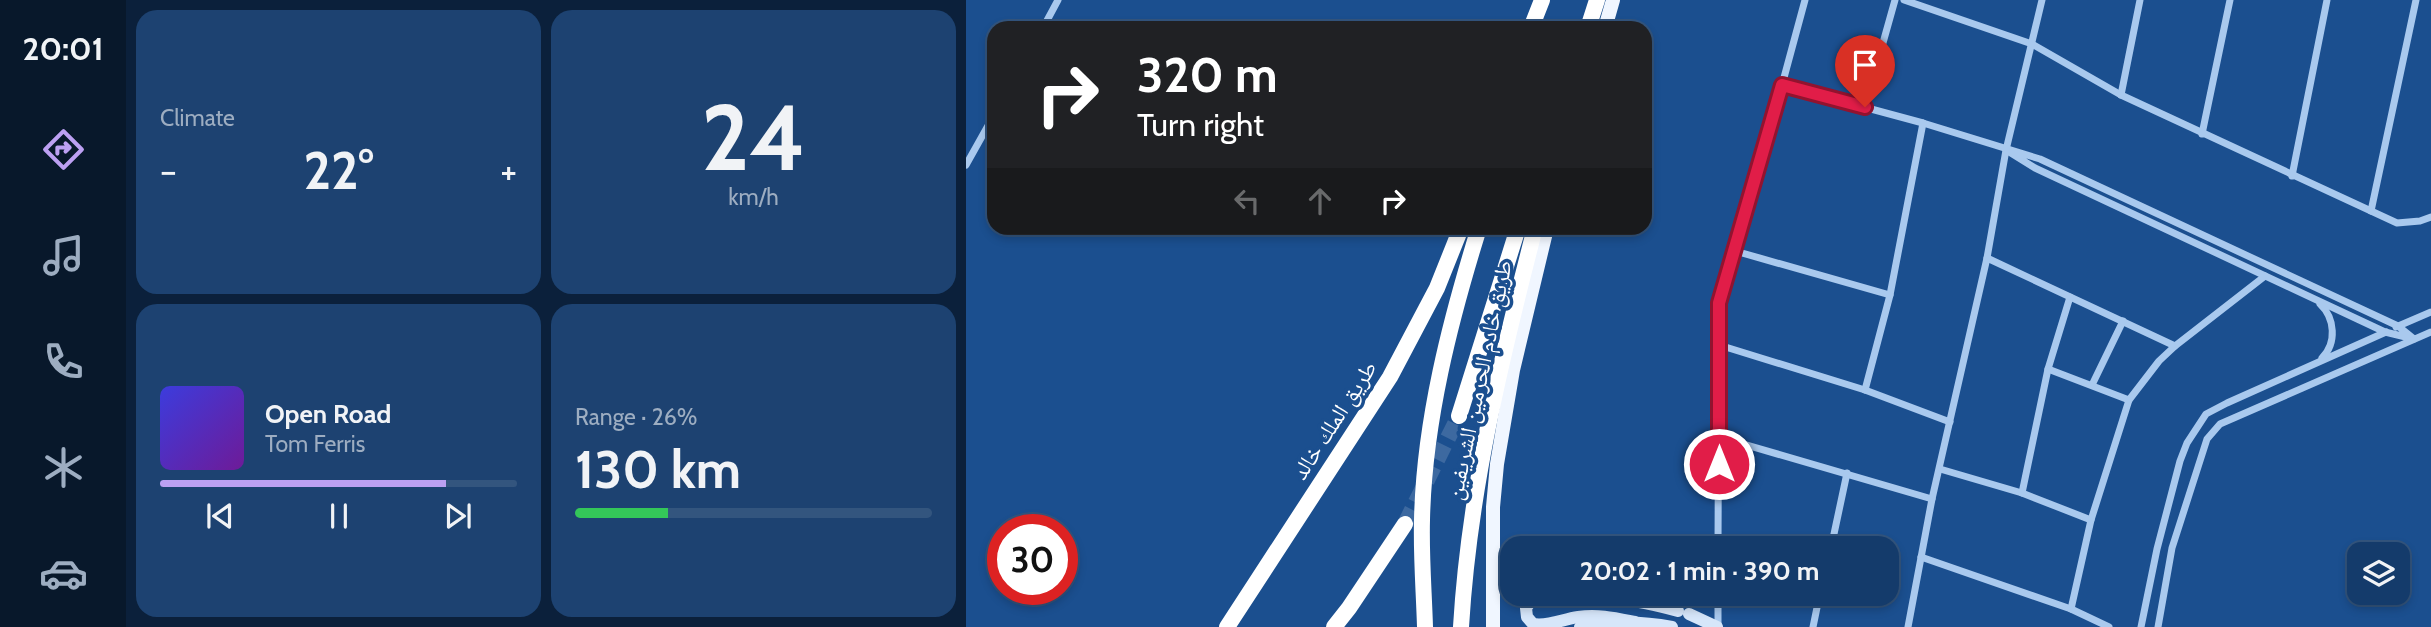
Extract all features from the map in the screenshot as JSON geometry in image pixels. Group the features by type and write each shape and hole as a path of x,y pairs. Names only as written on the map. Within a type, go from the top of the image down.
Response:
{"highway":[{"path":"1535,21 1542,0"},
{"path":"1590,21 1597,0"},
{"name":"طريق الملك خالد","path":"1227,627 1390,377 1437,288 1458,235"},
{"name":"طريق خادم الحرمين الشريفين","path":"1425,627 1422,520 1432,419 1456,304 1477,235"},
{"path":"1459,416 1516,235"},
{"name":"طريق خادم الحرمين الشريفين","path":"1461,627 1470,536 1486,429 1533,235"},
{"path":"1334,627 1405,524"}],"main road":[{"path":"1607,21 1613,0"},
{"path":"1493,627 1497,464 1508,397 1545,235"},
{"path":"1493,544 1500,564"},
{"path":"1527,606 1527,618 1533,624 1542,625 1567,618 1599,615 1672,627"},
{"path":"1653,606 1683,612 1717,627"},
{"path":"1580,627 1635,622"}],"street":[{"path":"1047,21 1058,0"},
{"path":"1718,536 1719,303 1805,0"},
{"path":"1865,107 1895,0"},
{"path":"1904,0 2032,44 2122,95 2398,223 2420,222 2431,216"},
{"path":"1908,627 1932,499 1987,258 2006,150 2042,0"},
{"path":"2122,95 2140,0"},
{"path":"2202,134 2230,0"},
{"path":"2292,176 2327,0"},
{"path":"2371,211 2416,0"},
{"path":"1782,85 1923,123 2040,159 2398,326 2414,339"},
{"path":"1865,390 1889,296 1923,123"},
{"path":"966,166 987,128"},
{"path":"2006,150 2035,168 2385,332 2414,339"},
{"path":"1735,251 1889,296"},
{"path":"1987,258 2175,346"},
{"path":"2071,609 2091,520 2129,400 2159,361 2175,346 2265,276"},
{"path":"2022,493 2048,369 2070,297"},
{"path":"2314,299 2326,310 2332,324 2332,344 2316,362"},
{"path":"2141,627 2157,549 2180,461 2206,414 2431,312"},
{"path":"2091,386 2123,321"},
{"path":"2158,627 2179,524 2207,439 2220,424 2431,332"},
{"path":"1719,345 1865,390 1950,422"},
{"path":"2048,369 2129,400"},
{"path":"1719,437 1932,499"},
{"path":"1940,470 2022,493 2091,520"},
{"path":"1833,536 1847,473"},
{"path":"1921,557 2071,609 2109,627"},
{"path":"1717,627 1718,606"},
{"path":"1813,627 1818,606"}],"tunnel":[{"path":"1405,524 1459,416"}],"route":[{"path":"1719,464 1719,303 1782,85 1865,107"}]}
